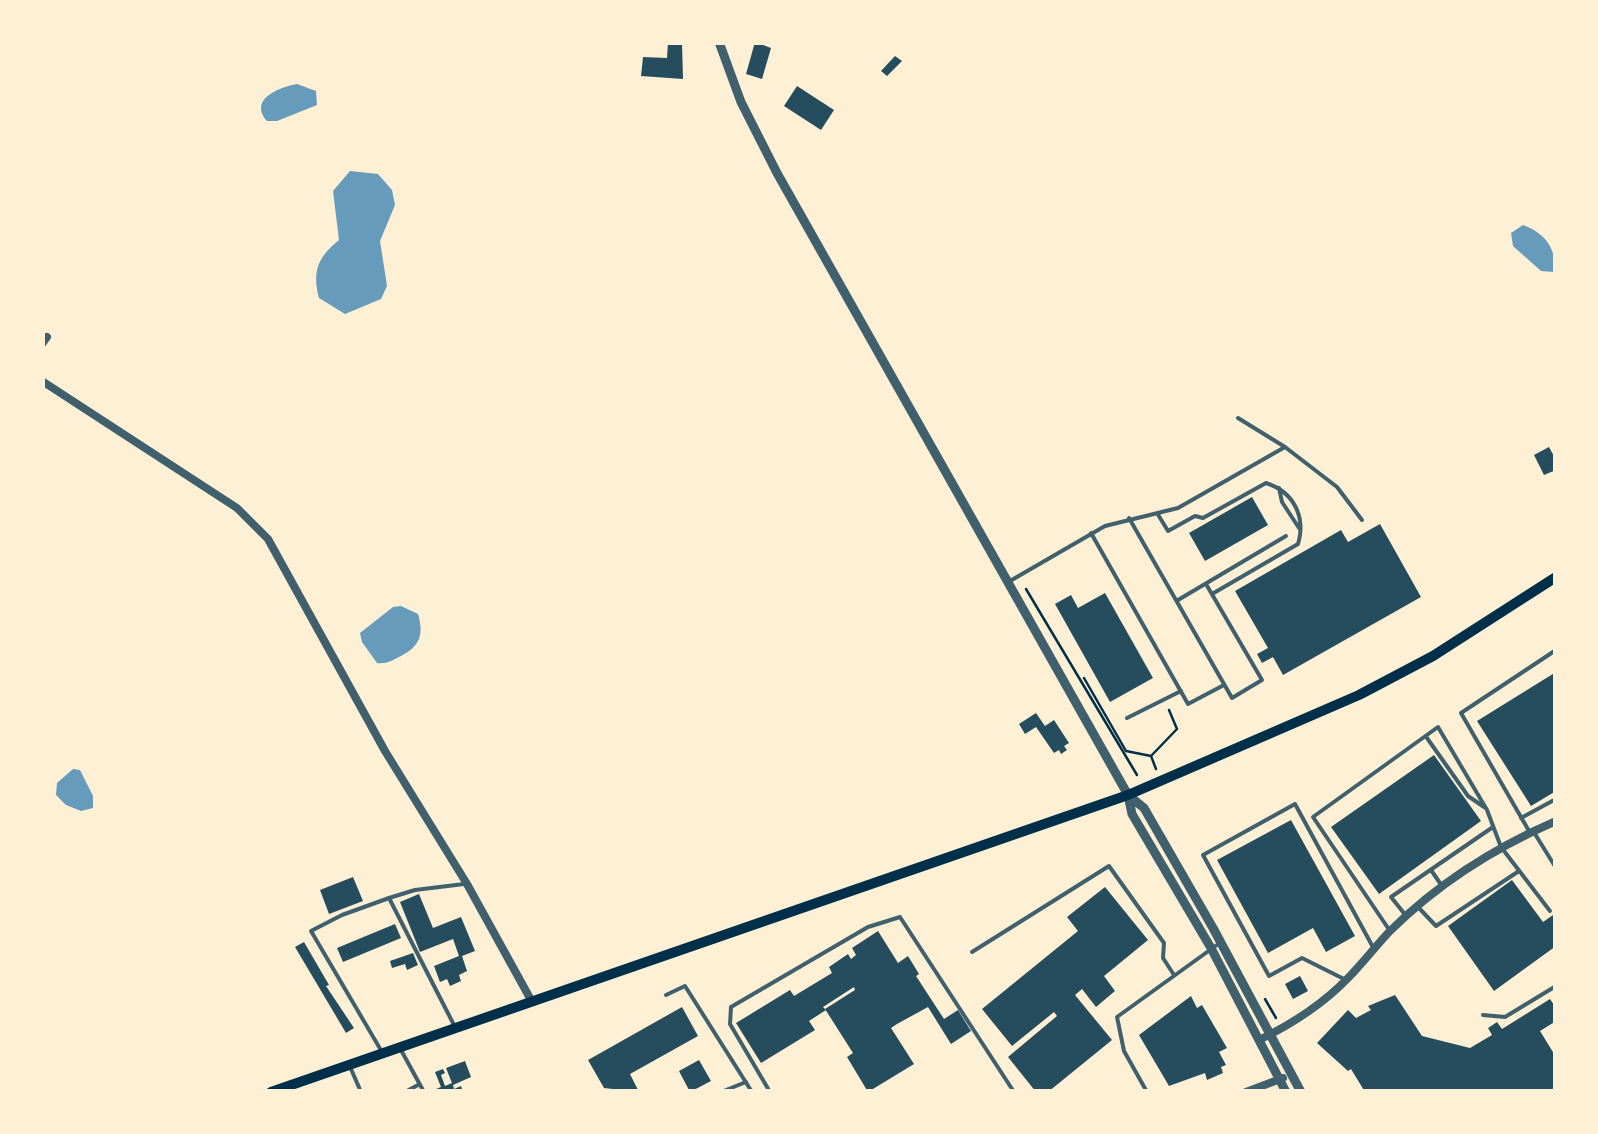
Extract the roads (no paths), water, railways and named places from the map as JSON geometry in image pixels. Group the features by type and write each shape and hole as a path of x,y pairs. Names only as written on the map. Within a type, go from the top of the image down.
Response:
{"main road":[{"path":"272,1092 1146,788 1359,695 1433,656 1556,577"}],"street":[{"path":"720,42 741,102 777,173 1013,580 1128,795 1144,808 1216,945 1286,1092"},
{"path":"42,381 237,508 256,525 278,555 385,750 467,884 531,1000"},
{"path":"1260,1040 1346,980 1390,932 1442,886 1501,847 1556,820"},
{"path":"1216,945 1272,1034 1301,1092"},
{"path":"1246,1092 1292,1073"}],"lane":[{"path":"1238,418 1337,487 1362,520"},
{"path":"1013,580 1091,533 1129,518 1178,508 1284,448"},
{"path":"1156,512 1168,531 1266,484 1292,499 1300,515 1302,532 1298,544 1212,594"},
{"path":"1278,488 1282,502 1302,532"},
{"path":"1129,518 1232,698 1262,680 1206,584"},
{"path":"1091,533 1188,704 1224,684"},
{"path":"1176,601 1286,536"},
{"path":"1556,650 1461,713 1521,818 1556,868"},
{"path":"1127,718 1180,691"},
{"path":"1390,932 1313,816 1438,727 1488,810 1501,847 1550,911"},
{"path":"1425,736 1468,796 1488,810"},
{"path":"1521,818 1556,799"},
{"path":"1346,980 1302,958 1269,976 1203,855 1295,804 1374,949"},
{"path":"1407,917 1391,897 1493,827"},
{"path":"972,952 1109,866 1164,943 1163,958 1174,975"},
{"path":"1431,870 1442,886"},
{"path":"1418,907 1436,926 1519,871"},
{"path":"382,1052 311,931 342,915 414,890 467,884"},
{"path":"390,898 455,1027"},
{"path":"770,1092 730,1024 731,1006 868,926 900,917 1014,1092"},
{"path":"1147,1092 1124,1051 1116,1017 1216,945"},
{"path":"666,996 685,986 752,1092"},
{"path":"1484,1016 1505,1017 1556,986"},
{"path":"398,1046 424,1092"},
{"path":"349,1065 361,1092"},
{"path":"721,1092 746,1082"},
{"path":"405,1092 418,1085"}],"water":[{"path":"297,84 316,91 317,105 277,121 267,121 261,106 268,95"},
{"path":"350,171 378,174 392,190 395,205 380,241 387,286 381,299 345,314 319,298 316,280 326,252 339,240 333,191"},
{"path":"1523,225 1548,243 1555,272 1541,271 1513,246 1511,233"},
{"path":"401,606 418,614 419,639 401,656 377,663 360,633 393,607"},
{"path":"73,769 80,770 93,796 93,808 81,811 66,805 56,795 57,783"}]}
